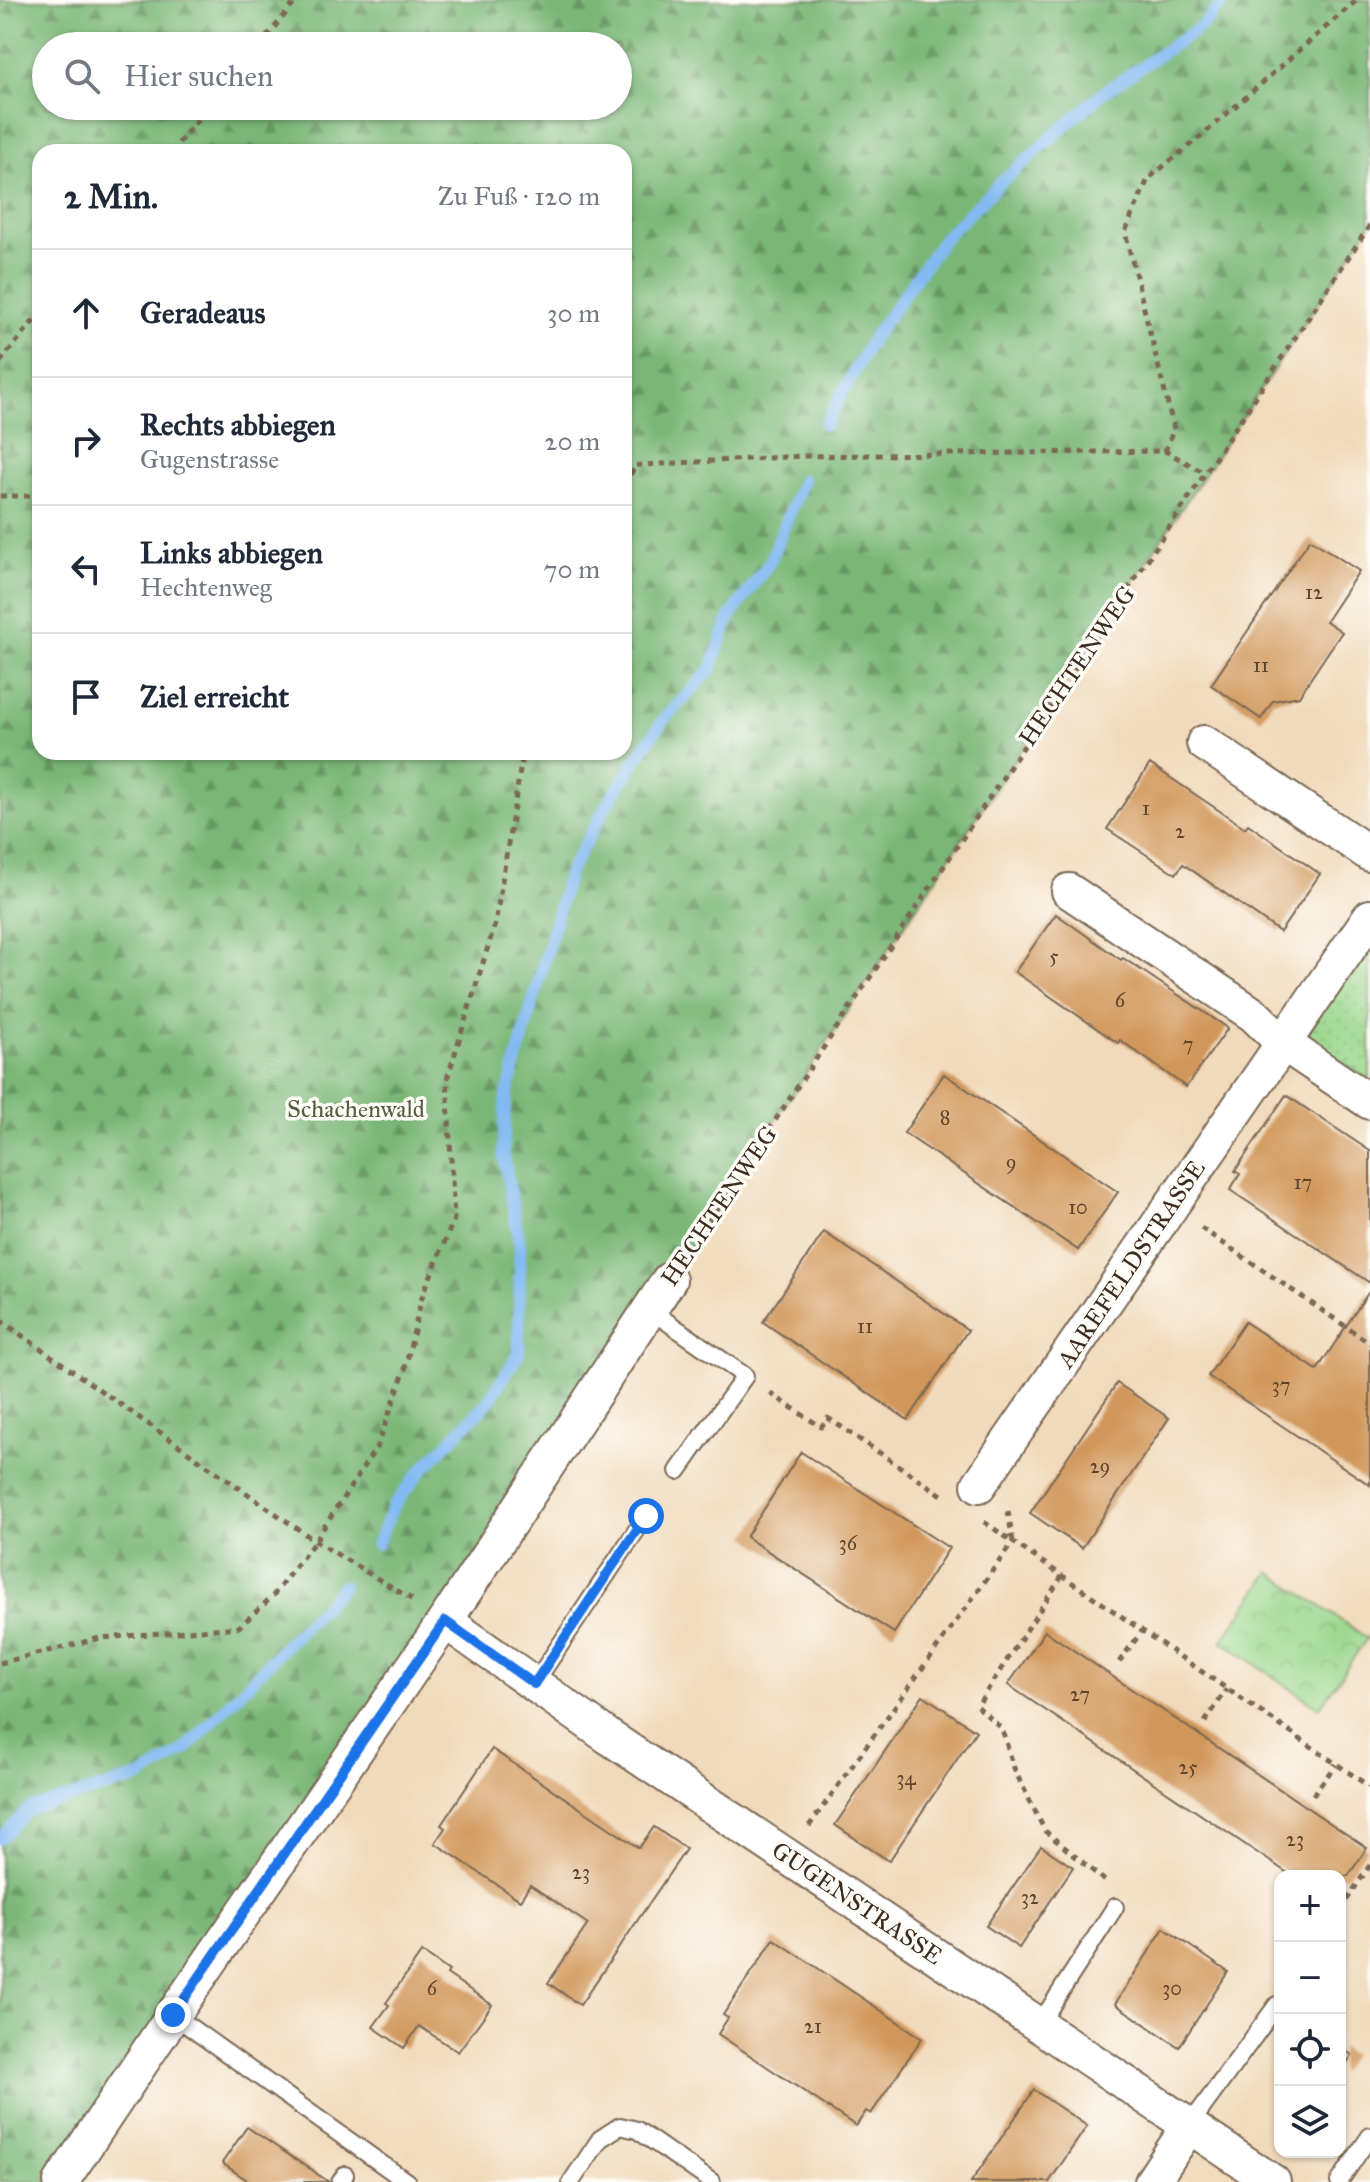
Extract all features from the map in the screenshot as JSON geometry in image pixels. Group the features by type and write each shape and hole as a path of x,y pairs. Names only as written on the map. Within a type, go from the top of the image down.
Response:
{"street":[{"path":"1204,743 1370,854"},
{"path":"1069,891 1254,1015 1283,1043 1370,1102"},
{"name":"AAREFELDSTRASSE","path":"987,1501 1283,1043 1370,917"},
{"name":"HECHTENWEG","path":"61,2182 445,1621 669,1280"},
{"name":"GUGENSTRASSE","path":"445,1621 787,1856 1273,2182"},
{"path":"1152,2182 1189,2126"}],"lane":[{"path":"650,1310 745,1376 678,1471"},
{"path":"534,1684 646,1516"},
{"path":"1039,2025 1115,1907"},
{"path":"1189,2126 1274,2009"},
{"path":"173,2015 407,2182"},
{"path":"571,2182 600,2139 620,2126 637,2130 712,2182"},
{"path":"1339,2182 1370,2136"}],"path":[{"path":"271,32 297,0"},
{"path":"1165,451 1174,429 1125,232 1148,179 1357,0"},
{"path":"178,144 197,120"},
{"name":"HECHTENWEG","path":"669,1280 1370,225"},
{"path":"0,362 32,323"},
{"path":"632,465 803,456 1165,451 1205,473"},
{"path":"632,472 636,465"},
{"path":"0,496 32,496"},
{"path":"0,1663 100,1638 239,1627 272,1597 315,1541 378,1445 405,1369 422,1297 454,1219 447,1079 495,924 522,760"},
{"path":"1199,1227 1370,1343"},
{"path":"0,1320 315,1541 445,1621"},
{"path":"745,1376 821,1427 828,1418 947,1498"},
{"path":"987,1501 1013,1542"},
{"path":"987,1501 1013,1542 1370,1787"},
{"path":"787,1856 1013,1542"},
{"path":"1062,1576 977,1706 1002,1729 1015,1771 1045,1831 1121,1894 1115,1907"},
{"path":"1119,1662 1142,1631"},
{"path":"1205,1722 1227,1689"},
{"path":"1313,1795 1336,1764"},
{"path":"1346,1901 1370,1865"}],"green space":[{"name":"Schachenwald","path":"0,0 1370,0 1370,225 669,1280 61,2182 0,2182"},
{"path":"1370,944 1370,1081 1305,1037"},
{"path":"1270,1572 1367,1638 1319,1708 1222,1641"}],"building":[{"path":"1310,539 1359,571 1326,621 1342,632 1299,696 1273,701 1261,719 1211,685"},
{"path":"1150,764 1245,828 1248,824 1320,874 1280,932 1183,864 1176,874 1107,829"},
{"path":"1056,914 1121,960 1123,958 1228,1028 1186,1087 1015,972"},
{"path":"944,1074 1118,1192 1078,1250 904,1133"},
{"path":"1286,1095 1370,1151 1370,1283 1230,1190 1240,1174 1235,1171"},
{"path":"824,1232 968,1330 908,1420 763,1322"},
{"path":"1370,1290 1370,1485 1208,1376 1245,1322 1317,1370"},
{"path":"1117,1383 1169,1418 1082,1548 1030,1513"},
{"path":"801,1452 949,1548 894,1633 746,1537"},
{"path":"1045,1631 1367,1848 1348,1876 1346,1870 1283,1870 1008,1685"},
{"path":"923,1695 976,1731 889,1861 835,1825"},
{"path":"492,1749 639,1848 654,1827 686,1849 580,2005 548,1983 588,1924 530,1885 520,1900 435,1843 445,1828 441,1825"},
{"path":"1041,1846 1073,1867 1019,1948 986,1926"},
{"path":"1164,1928 1228,1972 1179,2047 1115,2004"},
{"path":"774,1939 922,2038 871,2114 866,2111 856,2126 718,2034 728,2018 723,2015"},
{"path":"422,1952 449,1971 447,1974 492,2005 458,2052 419,2026 404,2048 373,2027"},
{"path":"1346,2051 1352,2055 1346,2064"},
{"path":"1034,2090 1087,2126 1049,2182 971,2182"},
{"path":"247,2127 329,2182 250,2182 222,2163"}],"waterway":[{"path":"825,425 871,341 944,238 1001,182 1104,92 1203,25 1225,0"},
{"path":"377,1544 393,1507 419,1473 488,1402 519,1353 520,1246 503,1152 506,1099 569,872 611,798 663,720 710,671 730,617 770,562 803,480"},
{"path":"0,1839 29,1809 141,1777 185,1750 343,1586"}],"route":[{"path":"173,2015 445,1621 534,1684 646,1516"}]}
